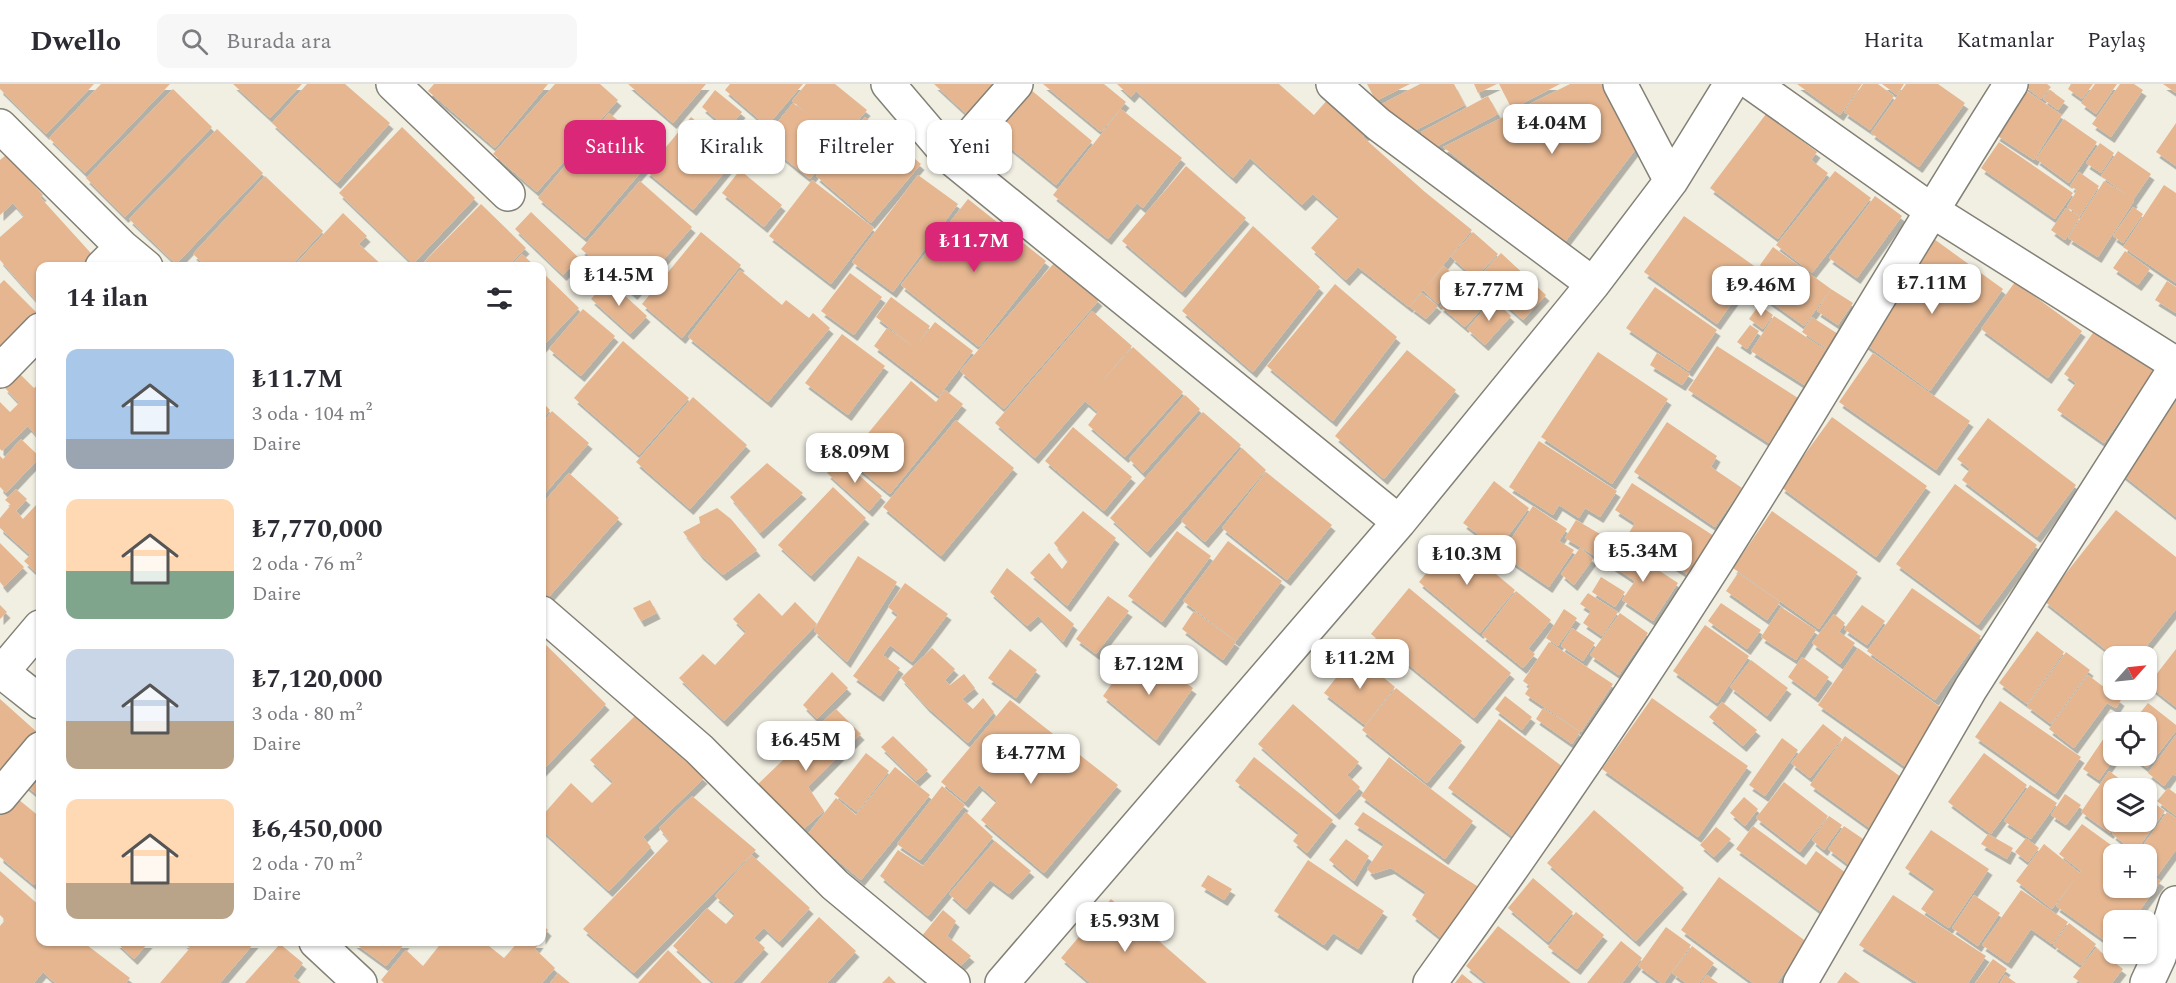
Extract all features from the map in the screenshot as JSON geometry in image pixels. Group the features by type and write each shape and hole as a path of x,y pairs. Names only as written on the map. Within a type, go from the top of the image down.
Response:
{"street":[{"path":"393,84 508,194"},
{"path":"888,84 927,130"},
{"path":"984,120 1016,84"},
{"path":"1333,84 1378,124 1593,284"},
{"path":"1620,84 1671,182"},
{"path":"1002,983 1399,522 1593,284 1671,182 1731,84"},
{"path":"1753,84 1931,210 2176,366 1971,688 1800,983"},
{"path":"1430,983 1609,727 1765,484 1931,210 2011,84"},
{"path":"0,126 124,260"},
{"path":"971,174 1399,522"},
{"path":"0,371 36,334"},
{"path":"546,616 699,749 835,885 953,983"},
{"path":"36,632 2,672 36,699"},
{"path":"0,797 36,754"},
{"path":"2147,983 2159,957 2176,903"},
{"path":"320,946 360,983"}],"building":[{"path":"0,84 94,84 46,134 0,89"},
{"path":"101,84 170,84 85,173 49,138"},
{"path":"233,84 302,84 270,118"},
{"path":"307,84 345,84 390,123 337,183 272,123"},
{"path":"434,84 548,84 495,148 428,91"},
{"path":"555,84 600,84 618,100 600,120 564,120 564,161 537,192 493,154"},
{"path":"628,84 706,84 673,123"},
{"path":"730,84 803,84 772,120 760,120 725,90"},
{"path":"806,84 835,84 867,110 859,120 797,120 797,169 785,159 785,120 779,120 793,103 808,114 792,101"},
{"path":"934,84 1006,84 973,120"},
{"path":"1043,84 1104,84 1126,102 1101,132"},
{"path":"1117,84 1279,84 1314,115 1329,98 1367,133 1363,137 1472,230 1409,307 1358,267 1346,280 1311,248 1339,217 1313,194 1302,205 1250,158 1233,178 1136,91 1131,97"},
{"path":"1367,84 1410,84 1376,101"},
{"path":"1420,84 1454,84 1465,105 1414,131 1378,106"},
{"path":"1474,84 1497,84 1478,93"},
{"path":"1499,84 1560,84 1512,109"},
{"path":"1570,84 1602,84 1635,150 1565,242 1443,147"},
{"path":"1797,84 1862,84 1840,115"},
{"path":"1863,84 1878,84 1894,96 1870,130 1844,112"},
{"path":"1882,84 1904,84 1897,95"},
{"path":"1906,84 1938,84 1965,103 1919,167 1871,133"},
{"path":"2022,84 2047,84 2051,87 2041,99"},
{"path":"2071,84 2093,84 2082,99 2068,89"},
{"path":"2095,84 2117,84 2096,114 2081,103"},
{"path":"2120,84 2134,84 2143,90 2111,137 2092,124"},
{"path":"2163,84 2176,84 2176,93"},
{"path":"173,89 212,127 125,217 86,178"},
{"path":"1030,89 1092,141 1056,185 1012,149 1012,120 1005,120"},
{"path":"715,90 742,112 735,120 717,120 702,107"},
{"path":"2025,90 2062,115 2034,160 1996,135"},
{"path":"2050,90 2065,101 2058,110 2043,99"},
{"path":"1488,96 1498,114 1430,150 1421,132"},
{"path":"1121,109 1182,158 1143,208 1137,203 1108,239 1053,195"},
{"path":"609,113 617,120 603,120"},
{"path":"1766,114 1817,152 1811,160 1828,173 1778,239 1710,188"},
{"path":"2064,119 2097,142 2069,183 2036,159"},
{"path":"2176,123 2176,166 2156,152"},
{"path":"402,127 475,198 415,262 411,262 339,193"},
{"path":"217,129 263,173 178,262 174,262 129,219"},
{"path":"678,133 678,174 723,174 693,210 650,174 666,174 666,147"},
{"path":"1999,142 2073,193 2055,219 1981,168"},
{"path":"2100,143 2114,153 2101,173 2086,163"},
{"path":"2118,151 2151,174 2098,257 2068,238 2104,181 2128,196 2101,176"},
{"path":"6,155 43,195 40,197 98,261 36,262 36,300 0,260 0,237 24,216 13,203 0,215 0,160"},
{"path":"915,159 921,164 915,171"},
{"path":"1186,166 1246,218 1182,292 1122,241"},
{"path":"564,167 564,174 639,174 585,238 538,198"},
{"path":"1835,171 1871,198 1812,273 1776,245"},
{"path":"2079,172 2099,186 2080,216 2067,207 2077,190 2070,186"},
{"path":"737,174 745,174 782,205 764,227 722,193"},
{"path":"804,174 814,174 810,179"},
{"path":"818,174 913,174 871,223 816,176"},
{"path":"918,175 958,204 893,292 852,262"},
{"path":"265,176 323,231 295,262 202,262 193,254"},
{"path":"812,180 874,228 831,284 769,236"},
{"path":"640,181 692,227 634,294 581,249"},
{"path":"2164,185 2176,193 2176,283 2123,247"},
{"path":"1875,196 1902,216 1857,278 1829,258"},
{"path":"968,199 1046,261 979,347 901,285"},
{"path":"481,204 526,248 512,262 424,262"},
{"path":"2133,207 2143,214 2123,243 2113,236"},
{"path":"2066,208 2080,217 2065,240 2051,230"},
{"path":"531,212 579,258 563,275 515,229"},
{"path":"343,213 367,236 359,244 379,262 298,262"},
{"path":"1684,216 1757,268 1717,324 1644,272"},
{"path":"1253,226 1320,287 1253,372 1182,311"},
{"path":"701,232 741,265 682,338 642,304"},
{"path":"1473,232 1498,254 1475,278 1451,257"},
{"path":"1934,239 2003,289 1930,391 1861,341"},
{"path":"1773,247 1831,289 1804,326 1757,292 1770,273 1760,265"},
{"path":"2125,251 2150,269 2138,285 2113,268"},
{"path":"1501,253 1546,295 1523,320 1477,279"},
{"path":"522,254 531,262 515,262"},
{"path":"1055,262 1099,300 1004,409 960,371"},
{"path":"1444,266 1459,280 1438,304 1423,290"},
{"path":"740,270 782,305 786,300 809,318 813,313 830,328 768,402 688,337"},
{"path":"850,273 882,297 854,335 821,311"},
{"path":"1466,275 1491,298 1465,327 1440,306"},
{"path":"546,276 579,308 546,343"},
{"path":"4,280 36,312 36,316 0,352 0,284"},
{"path":"608,280 647,316 630,334 591,299"},
{"path":"2167,281 2176,287 2176,313 2155,300"},
{"path":"2015,282 2082,331 2048,378 1981,329"},
{"path":"1335,284 1397,337 1333,421 1267,366"},
{"path":"1655,287 1717,330 1689,371 1626,328"},
{"path":"1831,289 1853,303 1838,325 1817,311"},
{"path":"1422,293 1438,306 1426,319 1410,307"},
{"path":"891,297 930,326 917,345 935,322 973,351 939,396 874,346 887,328 915,348 876,317"},
{"path":"1493,299 1511,316 1485,345 1467,329"},
{"path":"1759,305 1773,315 1763,329 1749,319"},
{"path":"583,309 615,336 581,376 549,349"},
{"path":"1092,311 1132,346 1097,387 1133,347 1183,392 1125,457 1088,425 1098,412 1085,401 1035,458 995,423"},
{"path":"1774,316 1829,352 1806,386 1751,351"},
{"path":"1812,317 1838,334 1827,349 1802,332"},
{"path":"1750,325 1759,331 1747,349 1737,342"},
{"path":"2095,330 2154,371 2104,443 2057,410 2076,383 2064,374"},
{"path":"842,334 885,366 848,415 805,383"},
{"path":"623,341 689,398 639,455 574,398"},
{"path":"1717,346 1798,398 1769,443 1688,390"},
{"path":"1407,350 1456,390 1384,479 1335,436"},
{"path":"1598,352 1668,399 1612,484 1541,437"},
{"path":"1657,353 1690,374 1682,385 1650,365"},
{"path":"1873,353 1970,421 1936,470 1839,402"},
{"path":"19,373 34,388 36,386 36,435 28,426 2,451 0,449 0,402 10,412 19,403 4,387"},
{"path":"911,381 936,402 945,390 963,404 890,494 847,459"},
{"path":"1185,395 1200,409 1143,473 1129,459"},
{"path":"693,397 747,445 690,509 636,462"},
{"path":"2176,398 2176,517 2118,471"},
{"path":"552,411 589,443 546,492 546,418"},
{"path":"1203,412 1241,445 1147,552 1110,518"},
{"path":"1832,417 1927,486 1876,557 1781,487"},
{"path":"1988,418 2076,485 2037,537 1962,480 1970,469 1957,459"},
{"path":"956,420 1014,468 941,556 883,507"},
{"path":"1667,422 1717,456 1711,467 1742,488 1715,527 1634,472"},
{"path":"1073,427 1132,477 1104,511 1045,461"},
{"path":"21,439 36,453 36,461 6,493 0,487 0,456 3,459"},
{"path":"1539,441 1617,491 1600,517 1585,508 1579,518 1559,505 1553,515 1509,487"},
{"path":"1242,448 1266,470 1205,542 1181,521"},
{"path":"840,458 882,496 869,511 827,473"},
{"path":"767,463 803,493 760,533 730,497"},
{"path":"1266,472 1332,525 1287,580 1222,528"},
{"path":"569,473 619,518 546,600 546,499"},
{"path":"1494,481 1529,508 1498,549 1463,523"},
{"path":"1632,483 1714,536 1688,575 1627,536 1635,523 1615,510"},
{"path":"1955,484 2037,545 1978,625 1896,564"},
{"path":"833,487 866,518 811,576 778,545"},
{"path":"16,489 27,499 16,511 23,519 36,505 36,572 24,561 30,555 0,528 0,518 11,505 5,500"},
{"path":"1533,506 1567,529 1559,541 1574,550 1549,587 1501,554"},
{"path":"717,508 731,519 757,550 723,575 700,554 683,532 700,523 699,517"},
{"path":"2116,510 2176,557 2176,609 2147,646 2103,648 2044,601"},
{"path":"1083,511 1116,538 1067,606 1030,573 1049,553 1062,569 1068,561 1054,543"},
{"path":"1772,511 1858,572 1819,629 1733,568"},
{"path":"1576,520 1607,538 1595,556 1565,538"},
{"path":"1177,531 1211,556 1162,622 1128,596"},
{"path":"1454,539 1515,590 1480,633 1419,582"},
{"path":"1228,541 1282,581 1236,641 1183,601"},
{"path":"0,543 24,567 4,587 0,582"},
{"path":"1620,545 1678,583 1653,621 1622,600 1635,581 1608,563"},
{"path":"1580,548 1593,559 1574,585 1561,574"},
{"path":"858,556 897,582 847,662 814,631"},
{"path":"1007,568 1074,624 1063,642 1038,616 1027,626 990,592"},
{"path":"1738,573 1780,602 1767,620 1726,591"},
{"path":"1601,577 1625,592 1615,607 1592,592"},
{"path":"905,583 948,614 912,662 890,645 883,655 900,668 880,696 853,676 898,615 888,607"},
{"path":"1409,588 1511,673 1474,718 1371,634"},
{"path":"1912,588 1981,636 1935,700 1867,651"},
{"path":"1516,591 1551,620 1528,649 1535,654 1523,668 1482,635"},
{"path":"759,593 782,616 795,602 817,624 724,721 679,678 703,654 715,665 746,632 733,619"},
{"path":"1588,593 1618,612 1602,636 1583,623 1591,611 1580,604"},
{"path":"1108,596 1129,611 1096,654 1076,639"},
{"path":"650,600 657,613 641,621 633,608"},
{"path":"1721,603 1761,630 1747,649 1708,621"},
{"path":"0,605 7,612 0,619"},
{"path":"1862,605 1885,621 1867,645 1844,629"},
{"path":"1781,607 1816,630 1796,660 1761,637"},
{"path":"1564,609 1577,618 1558,646 1546,638"},
{"path":"1194,611 1236,642 1223,660 1182,629"},
{"path":"1620,613 1648,633 1619,675 1590,655"},
{"path":"1834,614 1845,623 1839,632 1855,643 1840,664 1812,643"},
{"path":"1705,625 1749,656 1717,703 1673,671"},
{"path":"1572,628 1595,643 1583,661 1561,646"},
{"path":"2037,631 2064,652 2027,704 1999,683"},
{"path":"1549,642 1613,684 1581,732 1525,694 1530,686 1523,681"},
{"path":"546,645 606,704 546,767"},
{"path":"932,648 955,669 945,680 950,685 964,674 975,688 962,699 973,709 983,698 994,712 968,743 926,706 901,678"},
{"path":"1858,648 1947,712 1907,768 1818,705"},
{"path":"1010,649 1037,670 1016,698 988,678"},
{"path":"2176,649 2176,707 2157,692 2157,673"},
{"path":"2066,652 2090,670 2051,724 2027,706"},
{"path":"1355,654 1395,687 1365,725 1324,693"},
{"path":"1148,656 1193,688 1156,740 1103,696 1120,672 1133,678"},
{"path":"1802,657 1829,677 1815,697 1788,677"},
{"path":"1751,660 1788,688 1767,716 1730,687"},
{"path":"832,672 848,688 817,719 803,705"},
{"path":"2088,675 2103,686 2103,700 2121,700 2116,708 2107,703 2074,748 2049,729"},
{"path":"1396,688 1462,741 1427,783 1362,730"},
{"path":"1505,696 1532,717 1522,730 1495,709"},
{"path":"1652,698 1748,766 1698,837 1602,769"},
{"path":"0,699 36,731 36,735 0,777"},
{"path":"1010,700 1118,785 1044,873 981,820 997,801 979,785 965,802 941,782"},
{"path":"2000,701 2081,757 2055,794 1975,737"},
{"path":"1722,702 1757,730 1743,746 1709,717"},
{"path":"2148,703 2176,725 2176,731 2157,755 2157,712 2141,712"},
{"path":"1293,704 1359,762 1347,775 1360,787 1336,814 1258,744"},
{"path":"1543,708 1580,732 1572,744 1536,719"},
{"path":"836,709 861,734 808,787 824,811 798,834 754,788"},
{"path":"636,715 704,778 643,837 651,847 609,891 546,834 546,811 571,783 592,803 613,782 590,760"},
{"path":"1499,719 1563,767 1512,836 1448,788"},
{"path":"1823,724 1842,739 1810,778 1791,763"},
{"path":"2176,735 2176,776 2173,774 2164,786 2148,773 2153,766 2157,766 2157,761"},
{"path":"893,736 928,770 916,781 881,747"},
{"path":"1845,736 1909,783 1874,831 1810,785"},
{"path":"1782,738 1798,750 1765,796 1749,785"},
{"path":"2103,739 2103,766 2109,766 2099,780 2083,769"},
{"path":"866,753 889,771 857,812 834,794"},
{"path":"1984,753 2027,785 1991,834 1948,802"},
{"path":"1254,757 1333,820 1307,853 1293,841 1299,833 1235,781"},
{"path":"1389,757 1473,821 1445,859 1361,796"},
{"path":"895,767 930,795 861,880 807,835 836,798 856,815"},
{"path":"36,768 36,794 24,784"},
{"path":"2109,771 2118,778 2104,778"},
{"path":"2103,780 2103,828 2081,812"},
{"path":"1784,782 1828,816 1800,852 1756,818"},
{"path":"2030,785 2057,803 2031,839 2004,821"},
{"path":"942,786 965,805 920,860 897,844"},
{"path":"2168,788 2176,794 2176,816 2157,801"},
{"path":"2065,794 2081,805 2066,825 2051,815"},
{"path":"13,795 36,814 36,882 34,885 0,857 0,811"},
{"path":"692,796 756,850 634,973 583,929 669,840 659,828"},
{"path":"1744,797 1758,809 1745,826 1730,813"},
{"path":"2157,805 2165,811 2157,822"},
{"path":"1594,810 1684,888 1636,941 1547,863"},
{"path":"966,812 993,837 928,916 880,876 898,850 923,866"},
{"path":"1363,812 1480,888 1441,938 1412,915 1426,892 1391,868 1372,874 1367,869 1384,844 1354,824"},
{"path":"2167,812 2176,818 2176,850 2157,876 2157,844 2144,844 2153,832 2157,832 2157,826"},
{"path":"1829,816 1842,825 1824,850 1812,840"},
{"path":"2082,824 2110,844 2103,844 2103,898 2149,898 2140,910 2103,910 2103,939 2056,906 2077,876 2052,909 2016,881 2044,844 2080,873 2081,871 2059,854"},
{"path":"1753,826 1806,865 1816,851 1846,873 1836,887 1840,890 1823,913 1736,849"},
{"path":"1844,826 1866,841 1849,865 1828,849"},
{"path":"1716,827 1731,839 1714,857 1700,845"},
{"path":"1931,830 1989,869 1949,928 1921,909 1935,889 1905,868"},
{"path":"2113,832 2150,832 2141,844 2125,844 2112,834"},
{"path":"1988,834 2013,848 2007,859 1981,844"},
{"path":"2026,838 2039,848 2028,862 2015,852"},
{"path":"1346,839 1369,856 1354,881 1329,860"},
{"path":"995,841 1031,871 1009,894 990,880 966,909 949,894"},
{"path":"752,855 810,908 779,942 764,928 754,938 765,948 733,983 714,983 673,946 707,908 726,924 735,914 715,896"},
{"path":"1308,860 1384,911 1358,949 1333,933 1324,945 1274,911"},
{"path":"0,871 36,902 36,946 88,946 130,978 126,983 55,983 43,972 34,983 0,983 0,926 5,920 0,915"},
{"path":"1208,875 1232,889 1224,900 1201,886"},
{"path":"1719,877 1807,942 1777,983 1753,983 1681,930"},
{"path":"1533,878 1573,912 1548,942 1508,908"},
{"path":"2021,890 2068,922 2052,944 2031,929 2008,963 1982,945"},
{"path":"1893,895 1986,956 1968,983 1918,983 1859,945"},
{"path":"1974,895 2000,913 1978,946 1952,928"},
{"path":"1111,899 1207,983 1090,983 1061,958"},
{"path":"943,910 956,921 947,936 971,956 958,968 921,937"},
{"path":"1576,912 1604,935 1577,969 1548,947"},
{"path":"819,917 856,951 827,983 760,983"},
{"path":"2069,923 2096,944 2081,965 2053,945"},
{"path":"1498,926 1571,983 1487,983 1466,966"},
{"path":"1666,927 1691,945 1664,983 1661,983 1638,966"},
{"path":"1621,941 1642,958 1622,983 1587,983"},
{"path":"120,946 145,946 134,959"},
{"path":"188,946 252,946 220,983 160,983 190,948"},
{"path":"278,946 282,946 303,963 293,976 301,983 245,983"},
{"path":"358,946 403,946 386,966"},
{"path":"439,946 489,946 504,958 514,946 537,946 535,949 555,968 542,983 384,983 381,980 406,950 423,966"},
{"path":"1692,946 1714,963 1699,983 1686,983 1672,973"},
{"path":"2096,948 2103,953 2103,964 2117,964 2123,969 2112,983 2081,983 2073,977"},
{"path":"668,950 702,983 638,983"},
{"path":"1993,959 2007,969 1997,983 1975,983"},
{"path":"1845,972 1860,983 1837,983"},
{"path":"558,973 570,983 550,983"},
{"path":"1462,974 1473,983 1455,983"},
{"path":"1707,975 1718,983 1701,983"},
{"path":"2005,975 2016,983 2000,983"},
{"path":"889,976 896,983 882,983"}]}
